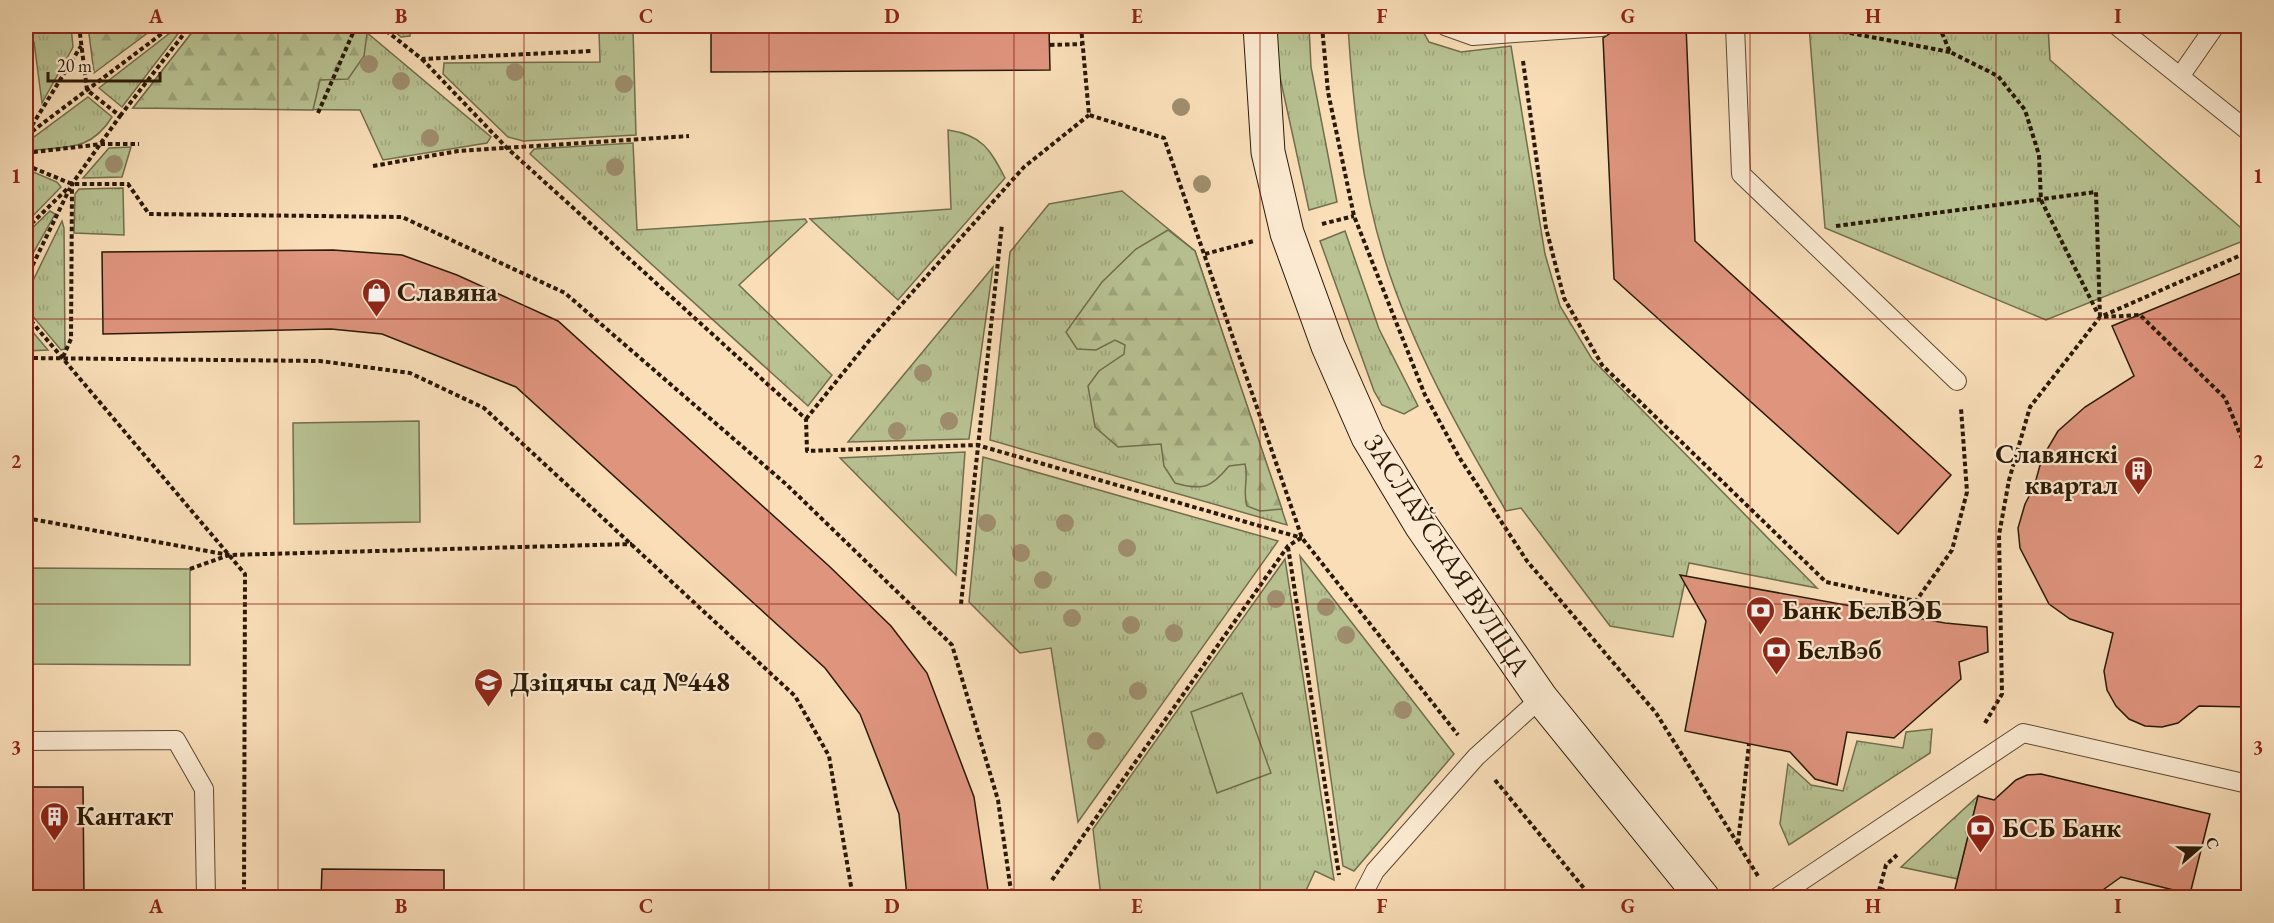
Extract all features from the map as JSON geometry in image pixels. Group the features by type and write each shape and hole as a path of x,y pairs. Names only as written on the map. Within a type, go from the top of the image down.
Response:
{"main road":[{"name":"ЗАСЛАЎСКАЯ ВУЛІЦА","path":"1260,26 1268,152 1287,233 1328,346 1374,447 1421,525 1541,698 1703,897"}],"lane":[{"path":"1445,26 1473,36 1602,27"},
{"path":"1734,26 1741,174 1957,381"},
{"path":"2117,26 2248,131"},
{"path":"2181,75 2215,26"},
{"path":"1361,897 1375,871 1476,757 1541,698"},
{"path":"1776,897 2023,733 2248,784"},
{"path":"26,741 176,740 204,789 206,897"}],"path":[{"path":"78,26 87,90 120,116"},
{"path":"26,136 172,26"},
{"path":"26,228 72,184 120,116 190,26"},
{"path":"318,113 356,26"},
{"path":"380,26 422,58 506,147 806,419"},
{"path":"1082,26 1089,115"},
{"path":"1322,26 1328,92 1353,216 1425,395 1459,458 1527,561 1656,713 1762,883"},
{"path":"1814,26 1950,52 1998,76 2025,110 2039,155 2041,200 2100,317"},
{"path":"1939,26 1950,52"},
{"path":"1520,32 1546,228 1564,298 1602,365 1826,582 1916,601 1953,550 1967,492 1964,426 1957,381"},
{"path":"1050,45 1082,44"},
{"path":"26,136 81,46"},
{"path":"422,58 592,51"},
{"path":"1089,115 1164,138 1302,537 1476,757 1592,897"},
{"path":"1089,115 1024,167 868,342 806,419 807,452 977,445 1302,537"},
{"path":"373,166 458,151 689,136"},
{"path":"26,153 102,144 139,144"},
{"path":"26,165 72,184 128,184 149,214 402,218 565,293 787,485 952,645 998,800 1012,897"},
{"path":"26,279 72,184"},
{"path":"63,358 70,339 72,184"},
{"path":"1799,230 2096,192 2100,317"},
{"path":"1316,225 1353,216"},
{"path":"961,604 1002,224"},
{"path":"1205,254 1243,244"},
{"path":"1981,728 2002,694 1999,535 2009,480 2030,407 2100,317 2248,252"},
{"path":"26,315 244,574 244,897"},
{"path":"2100,317 2140,315 2225,398 2243,441"},
{"path":"26,358 320,361 410,373 484,408 795,696 830,756 853,897"},
{"path":"26,518 230,555 632,544"},
{"path":"1052,880 1288,546 1302,537"},
{"path":"1288,546 1341,886"},
{"path":"190,569 230,555"},
{"path":"1738,844 1749,744"},
{"path":"1880,889 1919,897"}],"green space":[{"path":"26,26 71,26 73,47 42,103 34,42 26,42"},
{"path":"88,26 157,26 94,73"},
{"path":"179,26 184,26 122,107 99,88"},
{"path":"197,26 359,26 491,137 487,143 383,160 360,110 133,108"},
{"path":"197,26 359,26 367,33 364,56 348,79 320,80 313,110 133,108"},
{"path":"388,26 410,26 410,36 401,37"},
{"path":"1276,26 1309,26 1311,67 1337,202 1309,210 1278,68"},
{"path":"1348,26 1420,26 1429,42 1461,52 1511,46 1545,254 1560,306 1592,359 1817,588 1689,563 1673,637 1610,626 1521,508 1506,511 1438,389 1409,326 1385,260 1370,202 1359,144"},
{"path":"1809,26 2048,26 2050,60 2248,234 2248,239 2046,320 1825,228"},
{"path":"633,29 636,135 523,141 508,137 443,74 444,63 600,62 599,30"},
{"path":"88,97 112,117 95,137 75,146 26,151 26,143"},
{"path":"948,130 960,132 984,145 1005,178 898,300 810,219 951,209"},
{"path":"633,143 637,230 805,219 807,222 739,285 832,375 808,406 530,154 534,149"},
{"path":"131,147 122,177 83,178 109,148"},
{"path":"26,169 57,182 61,187 26,223"},
{"path":"123,188 124,235 74,233 75,194 79,189"},
{"path":"1122,191 1195,251 1287,525 990,440 1010,252 1049,204"},
{"path":"50,211 55,214 26,266 26,234"},
{"path":"62,221 64,228 65,349 61,350 26,308 26,295"},
{"path":"1168,230 1195,251 1282,509 1260,511 1247,506 1245,464 1229,466 1217,479 1206,486 1193,487 1175,483 1164,466 1161,444 1118,447 1095,427 1088,386 1099,371 1124,354 1125,345 1115,340 1096,350 1077,349 1066,332 1102,282 1136,249"},
{"path":"1345,231 1379,329 1418,406 1404,414 1382,405 1374,391 1320,241"},
{"path":"993,267 969,439 848,442"},
{"path":"26,324 48,350 26,351"},
{"path":"419,421 420,522 294,524 293,423"},
{"path":"965,452 956,575 840,458"},
{"path":"983,457 1278,541 1078,822 1051,648 1020,653 969,602"},
{"path":"1300,556 1454,754 1354,871 1343,866"},
{"path":"1285,559 1334,880 1315,871 1303,897 1101,897 1093,829"},
{"path":"26,568 190,569 190,665 26,664"},
{"path":"1242,693 1271,773 1217,793 1191,712"},
{"path":"1932,729 1930,753 1789,845 1780,824 1788,764 1811,785 1843,791 1857,741 1903,748 1906,732"},
{"path":"1978,796 1958,879 1901,867"}],"building":[{"path":"711,26 1049,26 1050,70 711,72"},
{"path":"1613,26 1686,26 1695,241 1951,475 1898,534 1614,279 1603,38 1612,32"},
{"path":"333,250 402,255 457,275 558,321 829,566 891,626 927,673 974,797 989,897 907,897 899,814 860,714 825,668 516,387 382,334 331,329 103,334 102,252"},
{"name":"Славянскі квартал","path":"2248,270 2248,707 2199,706 2178,723 2162,727 2145,726 2129,719 2116,706 2107,690 2104,671 2113,633 2070,619 2049,604 2020,548 2018,528 2025,504 2034,487 2042,458 2058,431 2085,407 2134,376 2112,326"},
{"name":"БелВэб","path":"1680,575 1945,623 1987,627 1988,652 1959,662 1961,679 1894,738 1847,732 1837,785 1815,779 1790,752 1685,731 1706,621"},
{"path":"2041,774 2210,814 2190,894 2121,877 2093,897 1953,897 1978,796 1994,800 2016,780 2027,775"},
{"name":"Кантакт","path":"26,787 83,787 84,897 26,897"},
{"path":"322,869 444,870 444,897 321,897"}],"place":[{"name":"Славяна","path":"376,318"},
{"name":"Славянскі квартал","path":"2139,496"},
{"name":"Банк БелВЭБ","path":"1761,636"},
{"name":"БелВэб","path":"1776,676"},
{"name":"Дзіцячы сад №448","path":"489,708"},
{"name":"Кантакт","path":"55,842"},
{"name":"БСБ Банк","path":"1981,854"}]}
